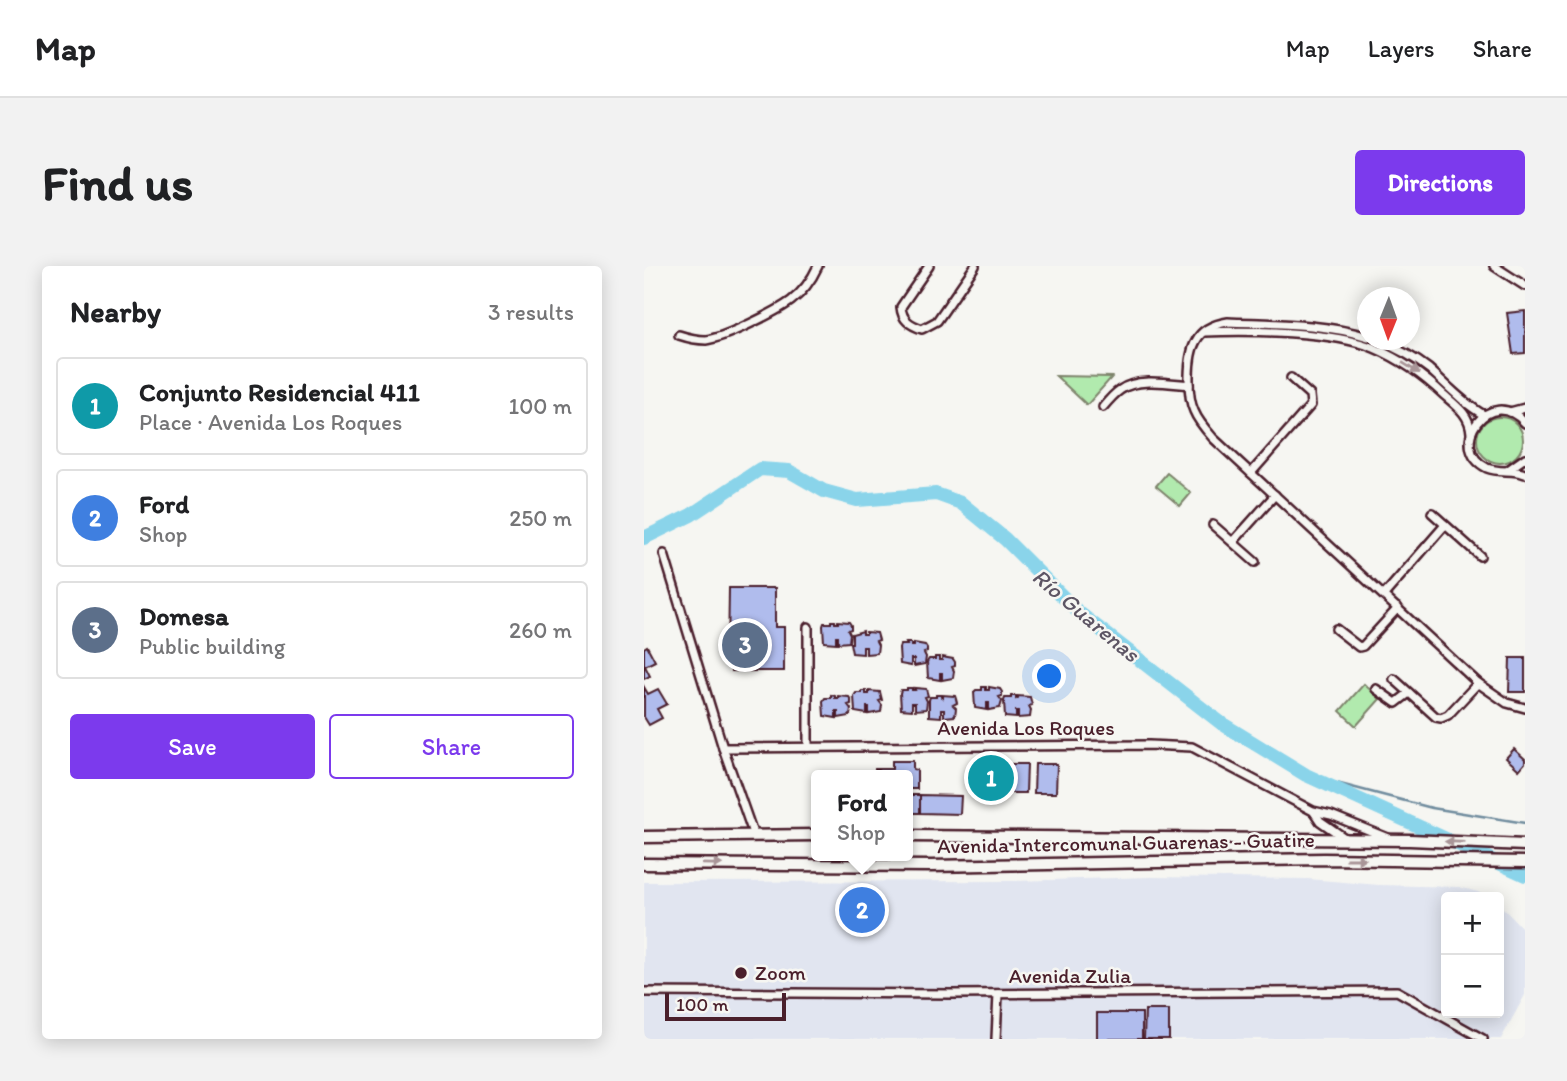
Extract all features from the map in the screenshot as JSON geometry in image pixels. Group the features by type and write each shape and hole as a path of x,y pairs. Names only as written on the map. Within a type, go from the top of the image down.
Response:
{"main road":[{"path":"644,837 811,835"},
{"name":"Avenida Intercomunal Guarenas - Guatire","path":"913,836 1346,839 1525,845"},
{"name":"Avenida Intercomunal Guarenas - Guatire","path":"644,864 931,866 1167,860 1457,859 1525,862"}],"street":[{"path":"679,335 703,340 713,339 747,324 792,300 814,276 818,266"},
{"path":"929,266 901,307 905,320 911,326 922,329 937,321 975,266"},
{"path":"1494,266 1525,286"},
{"path":"1357,334 1321,328 1228,322 1215,324 1203,332 1192,352 1189,384 1192,406 1200,423 1213,438 1478,683 1507,703 1525,708"},
{"path":"1203,332 1320,336 1373,347 1417,371 1466,416 1470,424 1471,448 1479,462 1495,470 1525,474"},
{"path":"1399,350 1427,367 1473,409 1484,415"},
{"path":"1251,473 1311,405 1310,395 1290,378"},
{"path":"1103,407 1120,389 1127,386 1189,384"},
{"path":"1471,433 1474,425 1484,415 1525,408"},
{"path":"1510,412 1525,424"},
{"path":"1504,471 1513,468 1525,458"},
{"path":"1233,542 1275,495"},
{"path":"1432,513 1480,556"},
{"path":"1213,525 1255,562"},
{"path":"1384,595 1445,525"},
{"path":"664,554 723,748 754,836"},
{"path":"1336,629 1359,647 1363,646 1398,608"},
{"path":"808,627 808,747"},
{"path":"1394,679 1436,717 1441,718 1448,715 1478,683"},
{"path":"1376,689 1396,703 1409,693"},
{"name":"Avenida Los Roques","path":"723,748 1149,744 1192,747 1313,811 1331,815 1393,840"},
{"name":"Avenida Los Roques","path":"1313,811 1320,821 1346,839"},
{"name":"Avenida Zulia","path":"644,992 998,994 1397,991 1483,1039"},
{"path":"996,1039 998,994"}],"shaded area":[{"path":"1151,877 1308,879 1379,885 1459,887 1478,892 1441,892 1441,1018 1504,1018 1504,909 1525,931 1525,995 1501,1039 644,1039 644,882 1014,881"}],"green space":[{"path":"1056,376 1112,377 1087,405"},
{"path":"1500,417 1517,423 1523,440 1517,457 1500,463 1483,457 1477,440 1483,423"},
{"path":"1167,473 1191,493 1180,506 1156,486"},
{"path":"1364,684 1380,699 1356,726 1340,711"}],"building":[{"path":"1525,311 1525,353 1513,354 1507,313"},
{"path":"729,588 775,588 775,627 784,627 784,671 732,671 732,656 728,656"},
{"path":"849,622 849,642 838,643 836,636 836,643 824,642 824,623"},
{"path":"863,631 863,634 877,633 877,653 866,654 866,647 863,647 863,654 852,653 852,634"},
{"path":"906,643 911,643 911,646 914,646 914,643 925,645 925,664 914,666 914,659 911,659 911,666 900,664 899,648 900,645 907,645"},
{"path":"647,646 655,661 645,666 650,676 644,679 644,648"},
{"path":"939,657 939,660 942,660 942,657 953,659 953,678 942,680 940,673 940,680 928,678 927,662"},
{"path":"1510,658 1525,658 1525,692 1509,692"},
{"path":"644,687 648,694 658,689 667,704 657,709 662,718 649,725 644,717"},
{"path":"982,687 986,687 986,690 989,690 989,687 1000,689 1000,708 989,710 987,703 987,710 975,708 974,692 982,690"},
{"path":"907,688 926,689 926,709 915,710 915,703 912,703 912,710 901,709 900,693"},
{"path":"866,691 866,694 869,694 869,691 880,692 881,712 869,714 867,707 867,714 855,712 854,696"},
{"path":"831,695 835,698 849,697 850,716 838,718 836,711 836,718 824,716 823,701 825,698 831,698"},
{"path":"936,695 943,698 943,695 955,696 955,716 944,717 944,710 941,710 941,717 929,716 930,697"},
{"path":"1016,696 1016,699 1018,696 1030,697 1030,717 1018,718 1016,711 1016,718 1005,717 1004,701"},
{"path":"1514,749 1525,759 1519,770 1506,758"},
{"path":"892,761 913,761 913,769 917,770 917,789 913,789 913,770 875,770 892,769"},
{"path":"980,764 1002,764 1002,793 980,793"},
{"path":"1004,764 1027,764 1026,793 1004,793"},
{"path":"1035,764 1057,764 1056,793 1034,793"},
{"path":"913,795 920,795 920,813 913,813"},
{"path":"920,795 961,796 960,814 920,813"},
{"path":"1145,1010 1169,1010 1169,1039 1144,1039"},
{"path":"1097,1013 1142,1013 1142,1039 1097,1039"}],"waterway":[{"name":"Río Guarenas","path":"644,538 691,515 760,469 789,471 824,491 857,500 936,494 961,503 1005,539 1078,612 1221,723 1306,775 1525,875"},
{"path":"1306,775 1432,808 1525,823"}],"place":[{"name":"Domesa","path":"745,645"},
{"name":"Conjunto Residencial 411","path":"991,778"},
{"name":"Ford","path":"862,910"},
{"name":"Zoom","path":"741,973"}]}
